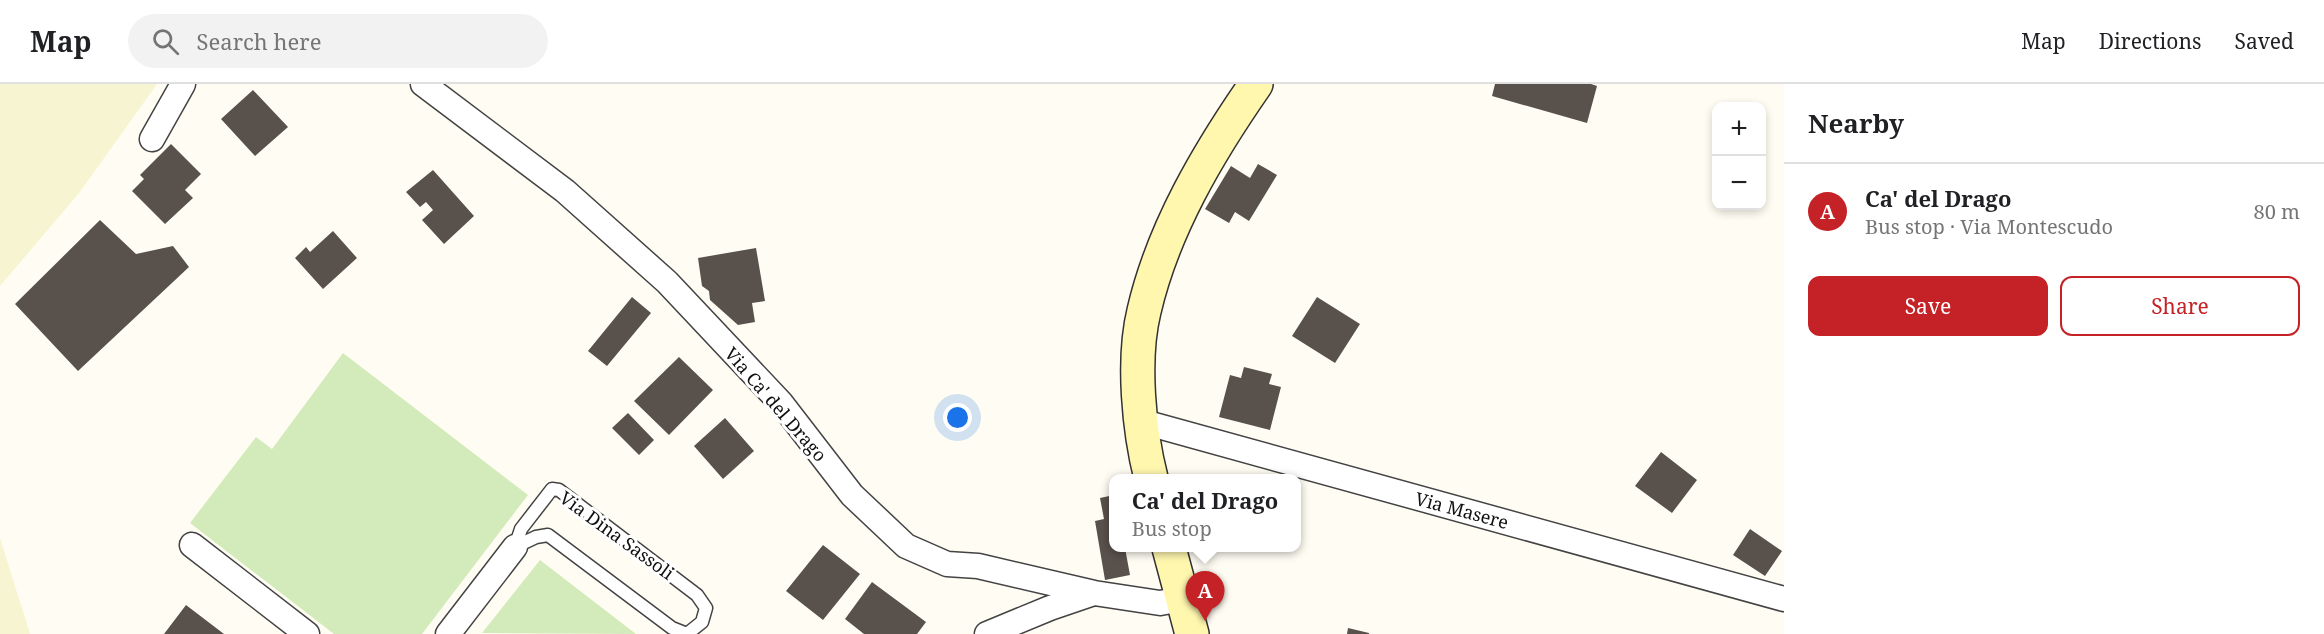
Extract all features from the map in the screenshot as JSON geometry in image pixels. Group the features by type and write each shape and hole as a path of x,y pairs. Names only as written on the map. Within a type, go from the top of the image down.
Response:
{"street":[{"path":"152,139 183,84"},
{"name":"Via Ca' del Drago","path":"423,84 566,191 667,282 781,404 852,495 906,546 947,564 978,566 1094,593 1160,603 1182,599"},
{"path":"1150,474 1140,421 1138,364 1143,314 1158,261 1183,202 1256,84"},
{"name":"Via Masere","path":"1140,421 1784,599"},
{"path":"192,545 307,634"},
{"name":"Via Dina Sassoli","path":"448,634 514,547"},
{"path":"1170,552 1192,634"},
{"path":"987,634 1094,593"}],"lane":[{"name":"Via Dina Sassoli","path":"552,489 559,490 697,595 706,608 702,622 687,634 672,628 548,534 514,547 521,529 543,498 552,489"}],"shaded area":[{"path":"0,84 157,84 79,193 0,286"},
{"path":"0,538 30,634 0,634"}],"green space":[{"path":"343,353 528,495 422,634 334,634 190,523 256,437 272,449"},
{"path":"540,560 636,634 482,633"}],"building":[{"path":"1495,84 1591,84 1597,86 1587,123 1492,96"},
{"path":"253,90 288,127 255,156 221,119"},
{"path":"171,144 201,174 185,190 193,198 165,224 132,191 144,179 140,175"},
{"path":"1258,164 1277,175 1249,221 1235,212 1229,223 1205,209 1231,166 1250,178"},
{"path":"433,170 474,216 444,244 422,220 433,210 426,202 420,207 406,192"},
{"path":"100,220 136,254 173,246 189,267 78,371 15,304"},
{"path":"333,231 357,258 323,289 295,258 306,247 310,252"},
{"path":"756,248 765,301 752,303 755,322 738,325 710,300 709,291 702,286 698,258"},
{"path":"632,297 651,313 607,366 588,351"},
{"path":"1317,297 1360,324 1335,363 1292,336"},
{"path":"679,357 713,390 669,435 634,401"},
{"path":"1244,367 1272,374 1269,384 1281,387 1270,430 1219,417 1230,375 1241,378"},
{"path":"628,413 654,440 639,455 612,428"},
{"path":"725,418 754,451 723,479 694,446"},
{"path":"1661,452 1697,480 1672,513 1635,486"},
{"path":"1109,496 1109,552 1126,552 1130,575 1105,580 1095,521 1104,519 1100,498"},
{"path":"1750,529 1782,551 1765,576 1733,555"},
{"path":"823,545 860,574 823,620 786,591"},
{"path":"872,582 926,622 917,634 864,634 845,619"},
{"path":"186,605 224,634 164,634"},
{"path":"1348,628 1369,633 1369,634 1347,634"}],"place":[{"name":"Ca' del Drago","path":"1205,621"}]}
